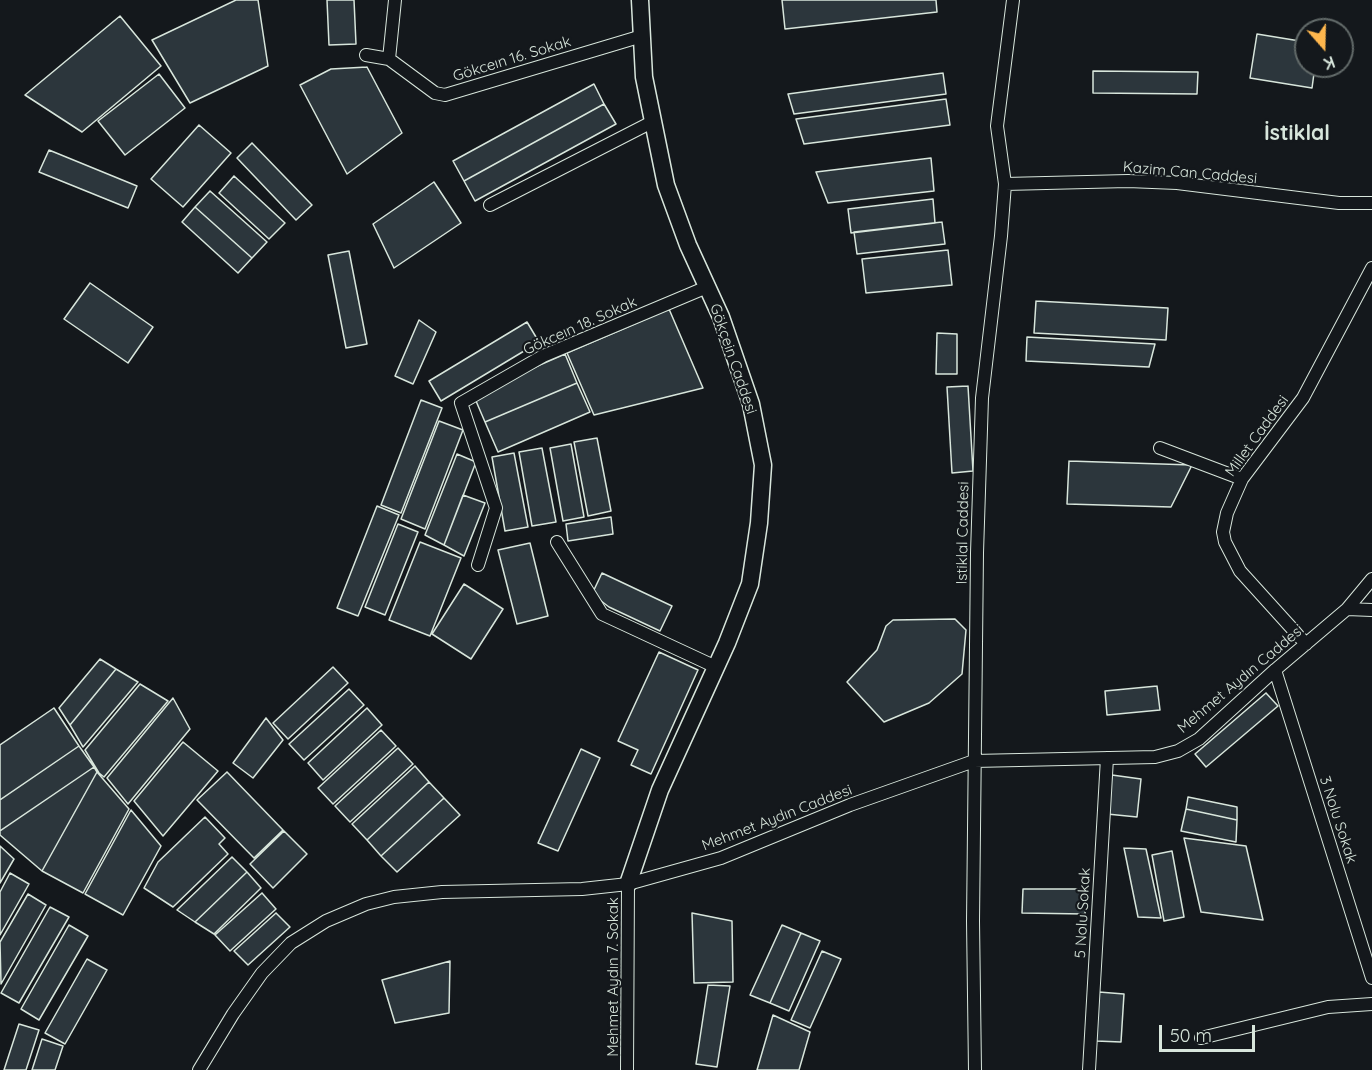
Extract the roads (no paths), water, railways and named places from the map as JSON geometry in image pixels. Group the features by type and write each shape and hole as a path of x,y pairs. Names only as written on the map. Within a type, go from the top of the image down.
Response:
{"street":[{"path":"389,59 395,0"},
{"name":"Gökçein Caddesi","path":"628,884 660,790 716,667 750,584 759,523 763,465 751,404 721,317 688,245 666,185 644,77 639,0"},
{"name":"Istiklal Caddesi","path":"975,1070 974,761 982,398 1001,236 1005,184 997,126 1013,0"},
{"name":"Gökceın 16. Sokak","path":"366,55 389,59 409,72 425,87 435,93 445,95 642,36"},
{"path":"490,205 652,122"},
{"name":"Kazim Can Caddesi","path":"1005,184 1128,181 1176,183 1339,203 1372,203"},
{"name":"Millet Caddesi","path":"1306,644 1240,571 1225,542 1223,532 1227,513 1242,479 1303,398 1372,268"},
{"name":"Gökceın 18. Sokak","path":"478,565 496,508 461,403 543,356 707,287"},
{"path":"1160,448 1242,479"},
{"path":"557,542 602,614 716,667"},
{"name":"Mehmet Aydın Caddesi","path":"199,1070 233,1014 262,973 291,943 326,921 366,904 394,897 442,892 582,889 628,884 721,858 850,806 974,761 1155,757 1178,751 1199,739 1347,609 1372,579"},
{"path":"1347,609 1372,610"},
{"name":"3 Nolu Sokak","path":"1275,670 1372,978"},
{"name":"5 Nolu Sokak","path":"1089,1070 1107,758"},
{"name":"Mehmet Aydın 7. Sokak","path":"627,1070 628,884"},
{"path":"1201,1038 1328,1007 1372,1004"}],"district":[{"name":"İstiklal","path":"1297,134"}]}
